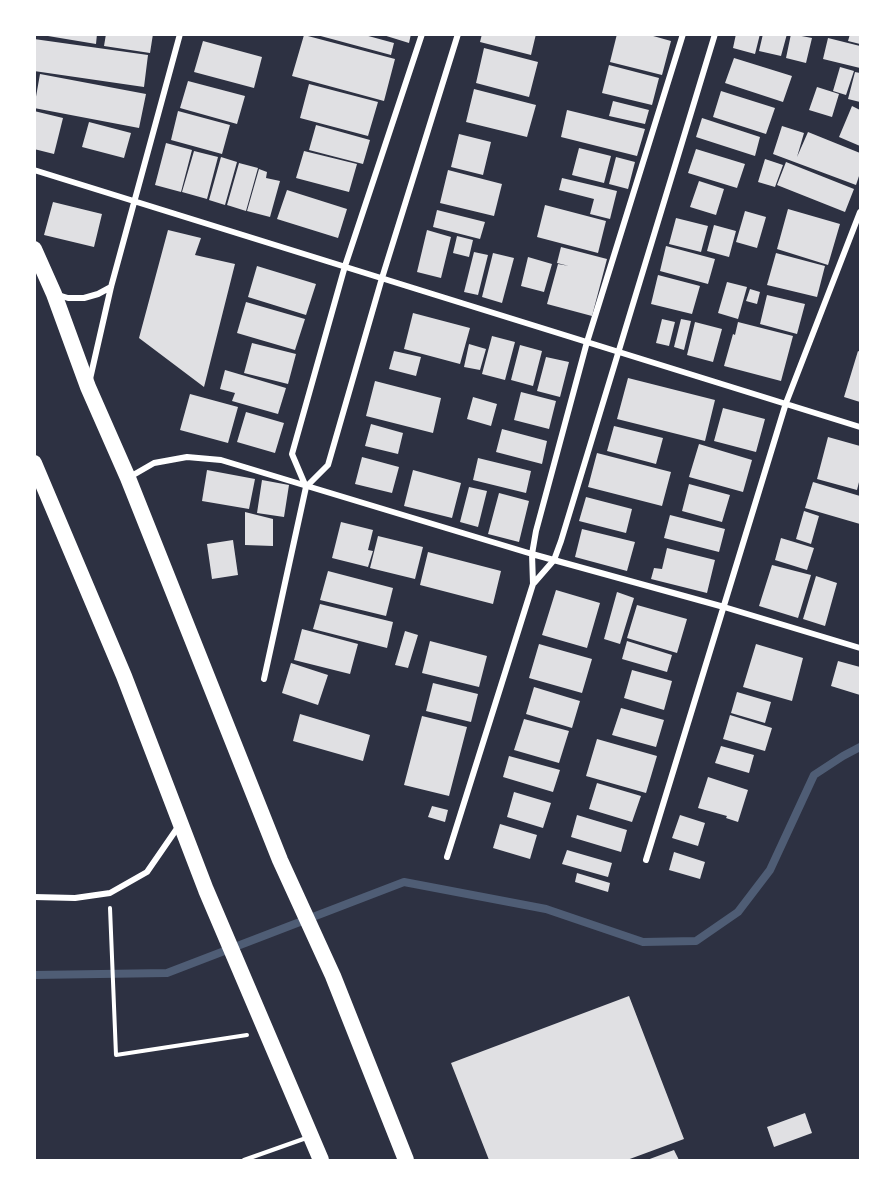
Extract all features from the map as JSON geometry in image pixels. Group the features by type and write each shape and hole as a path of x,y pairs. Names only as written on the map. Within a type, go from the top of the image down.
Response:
{"highway":[{"path":"34,249 280,860 333,976 406,1161"},
{"path":"34,463 124,676 206,890 321,1161"}],"street":[{"path":"88,387 111,287 180,34"},
{"path":"306,487 292,454 345,266 422,34"},
{"path":"264,679 306,487 327,465 458,34"},
{"path":"447,857 533,584 532,554 536,531 587,342 682,34"},
{"path":"533,584 554,560 715,34"},
{"path":"34,170 861,427"},
{"path":"646,860 786,403 861,212"},
{"path":"54,294 69,298 84,298 111,287"},
{"path":"128,478 154,463 187,457 221,460 532,554 861,648"},
{"path":"34,897 75,898 110,893 147,872 180,824"}],"lane":[{"path":"244,1161 310,1136"}],"path":[{"path":"110,918 116,1055 265,1032"}],"building":[{"path":"36,34 97,34 96,44"},
{"path":"106,34 153,34 150,53 104,46"},
{"path":"361,34 394,43 391,55 317,35"},
{"path":"380,34 411,34 409,43"},
{"path":"482,34 536,34 531,55 480,42"},
{"path":"617,34 646,34 671,41 662,75 610,62"},
{"path":"736,34 760,34 755,54 733,48"},
{"path":"763,34 787,34 781,56 759,51"},
{"path":"791,34 812,38 806,63 786,58"},
{"path":"850,34 860,34 860,44 848,41"},
{"path":"304,35 395,59 384,101 292,76"},
{"path":"828,38 860,46 860,68 823,59"},
{"path":"34,39 148,55 144,87 34,71"},
{"path":"203,41 262,57 254,88 194,72"},
{"path":"484,48 538,62 529,97 476,83"},
{"path":"734,58 792,76 783,102 725,83"},
{"path":"609,65 659,78 652,105 602,93"},
{"path":"840,67 854,71 846,95 833,91"},
{"path":"855,72 860,73 860,102 848,99"},
{"path":"40,74 146,94 139,128 34,108"},
{"path":"188,81 245,96 237,124 180,108"},
{"path":"309,84 378,102 368,136 300,118"},
{"path":"817,87 839,94 832,117 809,110"},
{"path":"474,89 536,105 527,137 466,122"},
{"path":"721,91 775,108 766,134 713,117"},
{"path":"613,101 649,110 645,124 609,116"},
{"path":"852,106 860,110 860,146 839,137"},
{"path":"567,110 645,129 637,156 561,137"},
{"path":"34,111 63,118 54,154 34,149"},
{"path":"178,111 230,125 222,154 171,140"},
{"path":"702,118 760,137 755,156 696,137"},
{"path":"89,122 131,133 124,158 82,147"},
{"path":"316,125 370,140 363,164 309,150"},
{"path":"782,126 804,133 797,157 808,132 860,153 860,173 856,185 773,154"},
{"path":"459,134 491,142 483,175 451,167"},
{"path":"166,143 192,150 181,192 155,185"},
{"path":"579,148 611,156 604,183 572,175"},
{"path":"696,149 745,164 737,188 688,173"},
{"path":"194,151 218,157 207,199 182,192"},
{"path":"304,151 357,164 349,192 296,178"},
{"path":"221,157 237,162 225,205 209,200"},
{"path":"616,157 635,162 628,189 609,184"},
{"path":"765,159 783,165 775,187 758,182"},
{"path":"786,162 854,189 845,212 777,185"},
{"path":"239,163 258,168 246,211 227,205"},
{"path":"259,169 267,172 266,178 280,181 270,217 247,211"},
{"path":"448,170 502,184 494,216 440,203"},
{"path":"562,178 617,191 610,219 590,214 594,199 559,190"},
{"path":"699,181 724,189 716,215 690,207"},
{"path":"287,190 347,209 338,238 277,219"},
{"path":"53,202 102,214 94,247 44,235"},
{"path":"545,205 606,221 598,253 537,237"},
{"path":"788,209 840,224 828,265 777,249"},
{"path":"437,210 485,222 480,239 433,227"},
{"path":"745,211 766,217 757,248 736,242"},
{"path":"676,218 708,226 701,252 669,244"},
{"path":"714,225 736,231 729,257 707,251"},
{"path":"168,230 201,238 195,255 235,264 204,387 139,338"},
{"path":"427,230 451,237 441,278 417,272"},
{"path":"457,236 473,240 469,257 453,253"},
{"path":"666,246 715,259 708,284 660,271"},
{"path":"561,247 607,259 592,316 547,304 558,264 569,266 557,263"},
{"path":"474,252 488,255 478,295 464,292"},
{"path":"493,253 514,258 502,303 482,297"},
{"path":"776,253 825,266 817,297 767,285"},
{"path":"528,257 552,264 544,292 521,286"},
{"path":"257,266 316,284 306,315 248,297"},
{"path":"658,275 700,286 692,314 651,304"},
{"path":"727,282 747,287 738,319 718,313"},
{"path":"750,289 760,292 757,304 746,301"},
{"path":"767,295 805,304 797,334 760,324"},
{"path":"246,302 305,319 295,350 237,333"},
{"path":"413,313 470,328 460,364 404,349"},
{"path":"662,319 675,322 669,346 656,343"},
{"path":"681,319 691,321 684,350 674,347"},
{"path":"695,322 722,329 713,362 687,355"},
{"path":"738,322 793,336 781,381 724,366"},
{"path":"492,336 515,342 505,380 482,374"},
{"path":"252,343 296,354 288,384 244,373"},
{"path":"469,344 486,349 480,370 464,367"},
{"path":"520,345 542,351 533,386 511,380"},
{"path":"394,351 421,357 416,376 389,369"},
{"path":"858,351 860,352 860,402 844,397"},
{"path":"546,357 569,362 560,397 537,391"},
{"path":"225,370 286,388 278,414 232,401 235,393 220,389"},
{"path":"628,378 715,400 705,441 617,419"},
{"path":"375,381 441,398 433,433 366,416"},
{"path":"521,392 556,401 549,429 514,420"},
{"path":"190,394 238,407 228,443 180,430"},
{"path":"473,397 497,404 491,426 467,419"},
{"path":"723,408 765,419 756,452 714,441"},
{"path":"246,412 284,423 275,453 237,442"},
{"path":"371,424 403,433 398,454 365,446"},
{"path":"614,426 663,438 656,464 607,451"},
{"path":"502,429 547,441 542,464 496,452"},
{"path":"828,437 860,446 860,478 857,490 817,479"},
{"path":"699,444 752,460 743,492 689,477"},
{"path":"597,453 671,472 662,506 588,487"},
{"path":"362,457 399,467 392,493 355,484"},
{"path":"478,458 531,471 526,493 473,480"},
{"path":"207,470 255,479 249,509 202,501"},
{"path":"413,470 461,483 452,518 404,506"},
{"path":"262,480 289,485 284,517 257,513"},
{"path":"813,482 860,496 860,524 805,508"},
{"path":"689,484 730,495 722,522 682,511"},
{"path":"469,487 487,491 478,527 460,522"},
{"path":"499,493 529,501 519,542 488,534"},
{"path":"586,497 632,509 626,533 579,521"},
{"path":"804,511 819,516 811,544 796,539"},
{"path":"245,512 273,519 273,546 245,545"},
{"path":"670,515 725,529 719,552 664,538"},
{"path":"341,522 373,530 368,550 373,551 368,567 332,558"},
{"path":"582,529 635,542 627,571 575,557"},
{"path":"378,536 423,547 415,579 370,568"},
{"path":"781,538 814,548 807,570 775,560"},
{"path":"233,540 238,575 212,579 207,544"},
{"path":"667,548 715,560 707,593 651,579 654,568 662,569"},
{"path":"428,552 501,571 493,604 420,585"},
{"path":"772,565 811,575 798,618 759,606"},
{"path":"328,571 393,588 386,616 320,600"},
{"path":"816,576 837,583 825,626 803,619"},
{"path":"556,590 600,603 587,648 542,635"},
{"path":"617,592 634,598 620,644 604,639"},
{"path":"320,604 393,622 387,648 313,629"},
{"path":"637,605 687,619 677,653 627,638"},
{"path":"302,629 358,644 350,674 294,660"},
{"path":"405,631 418,635 408,668 395,665"},
{"path":"430,641 487,656 479,687 422,673"},
{"path":"627,641 672,655 667,672 622,659"},
{"path":"539,644 592,659 582,693 529,678"},
{"path":"756,644 803,658 792,701 743,687"},
{"path":"838,661 860,667 860,695 831,686"},
{"path":"291,663 328,675 318,705 282,693"},
{"path":"632,670 672,681 664,710 624,698"},
{"path":"433,683 478,694 471,722 426,711"},
{"path":"534,687 580,701 572,728 526,714"},
{"path":"737,692 771,702 765,723 731,713"},
{"path":"621,708 664,720 656,747 612,735"},
{"path":"300,714 370,735 363,761 293,741"},
{"path":"730,715 772,728 765,751 723,739"},
{"path":"422,716 467,727 449,796 404,785"},
{"path":"524,719 569,731 559,763 514,750"},
{"path":"597,739 657,756 646,793 586,776"},
{"path":"721,746 754,755 749,773 715,763"},
{"path":"509,756 560,770 553,792 503,777"},
{"path":"708,777 748,790 738,822 726,818 727,816 698,808"},
{"path":"597,783 641,796 632,822 589,809"},
{"path":"514,792 551,803 543,828 507,817"},
{"path":"432,806 448,810 445,822 428,817"},
{"path":"577,815 627,830 621,852 571,837"},
{"path":"680,815 705,823 698,846 672,838"},
{"path":"500,824 537,835 530,859 493,848"},
{"path":"567,850 612,863 608,877 562,864"},
{"path":"674,852 705,862 700,879 669,870"},
{"path":"577,873 610,883 608,892 575,882"},
{"path":"629,996 684,1139 627,1160 489,1160 451,1063"},
{"path":"805,1113 812,1133 774,1147 767,1127"},
{"path":"674,1150 679,1160 647,1160"}],"waterway":[{"path":"34,975 167,973 404,882 546,909 643,942 696,941 738,912 770,870 814,775 860,747"}]}
